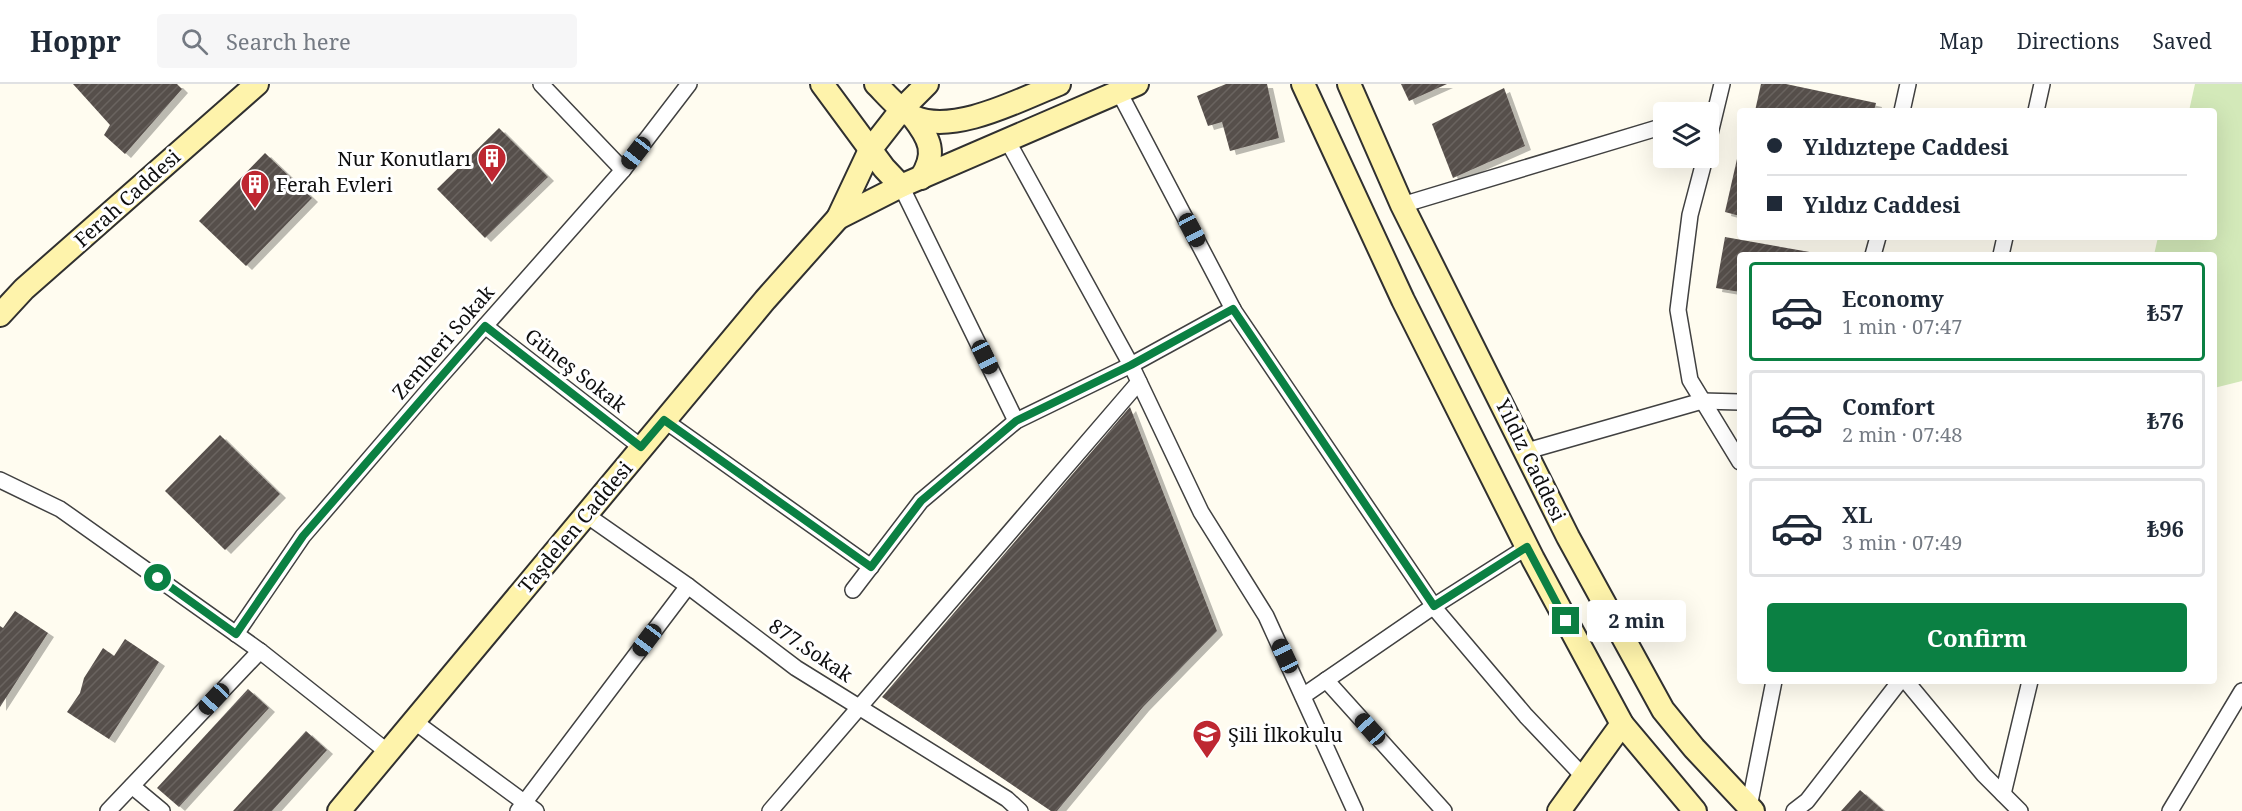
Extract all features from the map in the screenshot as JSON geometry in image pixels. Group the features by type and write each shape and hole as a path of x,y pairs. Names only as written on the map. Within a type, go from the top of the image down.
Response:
{"main road":[{"name":"Ferah Caddesi","path":"0,315 24,289 257,84"},
{"path":"822,84 870,150 911,182"},
{"path":"876,84 908,113 927,135 931,153 928,166 911,182"},
{"path":"838,218 870,150 908,113 927,84"},
{"path":"908,113 929,122 945,123 964,120 1059,84"},
{"path":"1303,84 1402,300 1527,547 1622,724 1695,811"},
{"name":"Yıldız Caddesi","path":"1349,84 1402,204 1568,537 1663,710 1694,748 1751,809"},
{"path":"838,218 911,182 1128,88"},
{"name":"Taşdelen Caddesi","path":"339,811 641,447 765,300 838,218"},
{"path":"1559,811 1622,724"}],"street":[{"path":"541,84 623,170"},
{"name":"Zemheri Sokak","path":"236,634 303,536 623,170 689,84"},
{"path":"1715,102 1722,84"},
{"path":"1903,108 1908,84"},
{"path":"2037,108 2042,84"},
{"path":"1128,88 1233,309 1434,606 1526,716 1584,777"},
{"path":"1402,204 1653,129"},
{"path":"1007,140 1131,365 1201,512 1266,616 1355,811"},
{"path":"1702,168 1689,220 1678,310 1690,380 1737,457"},
{"path":"911,182 1016,421"},
{"path":"853,590 921,501 1016,421 1131,365 1233,309"},
{"name":"Güneş Sokak","path":"485,326 641,447"},
{"path":"770,811 1139,382"},
{"path":"1527,451 1702,401 1737,402"},
{"path":"664,420 871,567"},
{"path":"0,480 60,509 260,651 388,753"},
{"name":"877.Sokak","path":"585,514 688,586 796,668 1007,799 1020,811"},
{"path":"1303,696 1434,606 1527,547"},
{"path":"415,722 526,808 688,586"},
{"path":"108,811 260,651"},
{"path":"1326,680 1444,811"},
{"path":"1751,809 1773,684"},
{"path":"1794,811 1807,801 1898,684"},
{"path":"1908,684 1984,775 2020,811"},
{"path":"2003,794 2029,684"},
{"path":"2170,811 2242,691"},
{"path":"132,786 162,811"}],"green space":[{"path":"2195,84 2242,84 2242,381 2217,387 2217,252 2155,252 2157,240 2217,240 2217,108 2190,108"}],"building":[{"path":"73,84 177,84 182,89 125,154 104,135 110,125"},
{"path":"1226,84 1267,84 1279,138 1230,151 1222,122 1208,126 1197,96"},
{"path":"1401,84 1447,84 1409,101"},
{"path":"1761,84 1786,84 1876,103 1875,108 1756,108"},
{"path":"1504,88 1525,146 1453,178 1432,124"},
{"name":"Nur Konutları","path":"499,128 548,177 485,238 437,189"},
{"name":"Ferah Evleri","path":"265,153 312,198 246,266 199,221"},
{"path":"1737,159 1737,215 1725,212"},
{"path":"1725,237 1810,252 1737,252 1737,292 1716,288"},
{"path":"1130,407 1217,631 1143,707 1057,811 1051,811 882,697"},
{"path":"220,435 280,494 225,550 165,491"},
{"path":"15,611 48,633 0,707 0,626 3,628"},
{"path":"125,639 159,662 109,739 67,712 80,693 84,678 103,648 114,656"},
{"path":"248,689 269,708 179,807 157,788"},
{"path":"306,731 327,750 272,811 233,811"},
{"path":"1860,790 1884,811 1841,811"}],"place":[{"name":"Nur Konutları","path":"492,184"},
{"name":"Ferah Evleri","path":"255,210"},
{"name":"Şili İlkokulu","path":"1207,760"}],"route":[{"path":"158,578 236,634 303,536 485,326 641,447 664,420 871,567 921,501 1016,421 1131,365 1233,309 1434,606 1527,547 1566,621"}]}
